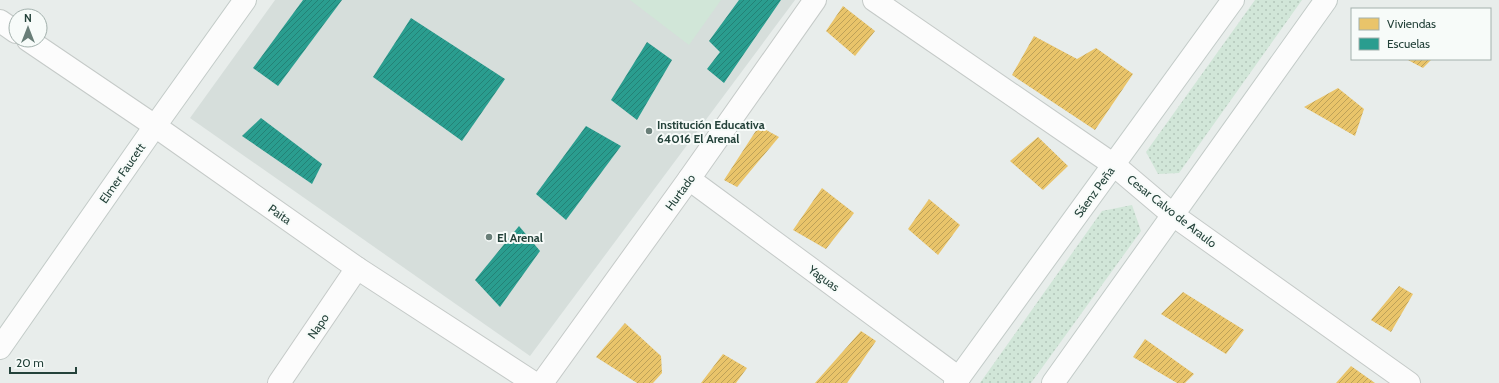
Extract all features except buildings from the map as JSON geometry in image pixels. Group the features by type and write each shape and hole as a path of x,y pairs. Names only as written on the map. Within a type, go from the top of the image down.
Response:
{"street":[{"name":"Elmer Faucett","path":"0,348 155,126 246,0"},
{"name":"Hurtado","path":"542,383 689,179 815,0"},
{"name":"Cesar Calvo de Araulo","path":"874,0 1114,165 1173,215 1409,383"},
{"name":"Sáenz Peña","path":"957,380 1233,0"},
{"path":"1053,383 1173,215 1319,3"},
{"name":"Paita","path":"40,48 155,126 357,268 534,383"},
{"name":"Yaguas","path":"689,179 957,380"},
{"name":"Napo","path":"279,383 357,268"}],"shaded area":[{"name":"El Arenal","path":"275,0 795,0 530,356 190,118"}],"green space":[{"path":"630,0 721,0 689,45"},
{"path":"1255,0 1302,0 1179,173 1158,174 1146,152"},
{"path":"1132,205 1141,231 1031,383 980,383 1102,211"}],"place":[{"name":"Institución Educativa 64016 El Arenal","path":"649,131"},
{"name":"El Arenal","path":"489,237"}]}
